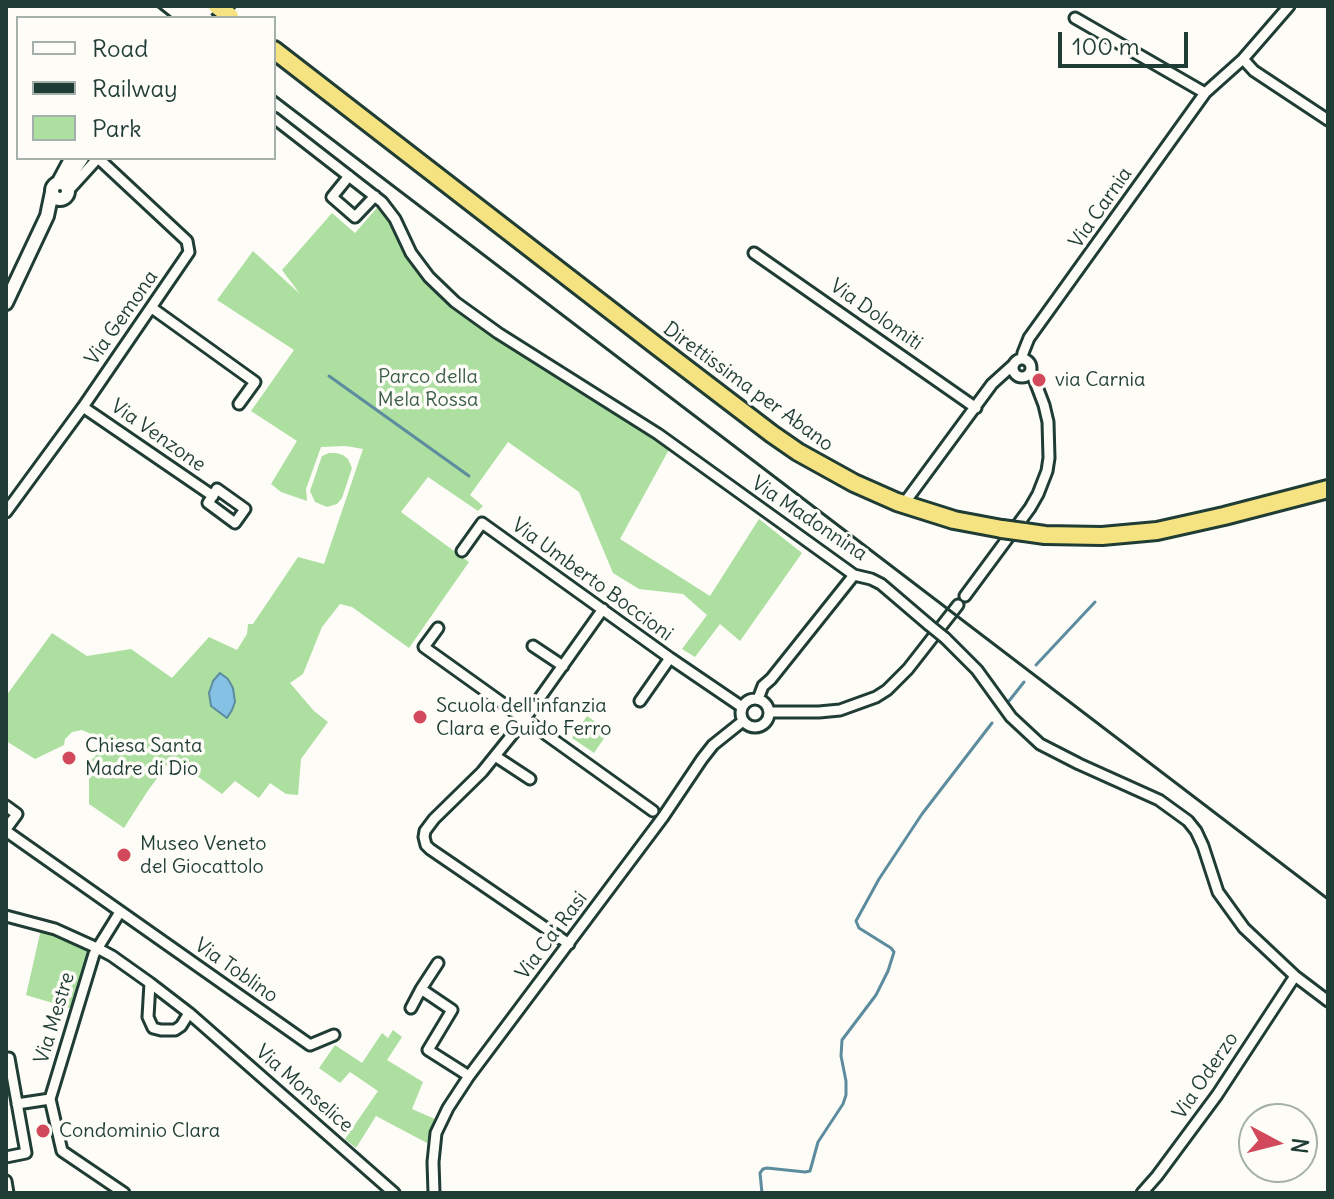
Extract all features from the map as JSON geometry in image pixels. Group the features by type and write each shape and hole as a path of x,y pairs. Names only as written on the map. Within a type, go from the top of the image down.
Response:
{"highway":[{"name":"Direttissima per Abano","path":"276,52 772,434 854,483 897,502 954,520 1002,529 1045,535 1102,536 1157,531 1328,489"}],"street":[{"name":"Via Carnia","path":"1022,368 1026,344 1205,93 1243,59 1289,6"},
{"path":"1075,18 1205,93"},
{"path":"1243,59 1254,71 1328,120"},
{"name":"Via Madonnina","path":"276,120 382,202 395,219 411,253 429,277 455,302 498,333 658,434 854,575 881,584 945,638 977,670 1011,717 1040,744 1159,800 1188,821 1203,846 1218,892 1244,928 1295,976 1328,1001"},
{"path":"61,190 69,160"},
{"path":"6,303 47,216 81,160"},
{"path":"61,190 96,160"},
{"name":"Via Gemona","path":"6,512 186,258 187,241 100,160"},
{"path":"349,176 332,197 355,217 375,196"},
{"name":"Via Dolomiti","path":"754,253 976,408"},
{"path":"152,308 255,382 239,404"},
{"path":"908,498 992,384 1003,375 1022,368 1035,383 1044,405 1049,458 1043,482 1030,508 965,596"},
{"name":"Via Venzone","path":"83,407 213,496"},
{"name":"Via Venzone","path":"217,489 245,509 235,523 208,503 213,496 217,489"},
{"name":"Via Umberto Boccioni","path":"462,551 482,523 742,707"},
{"path":"758,699 763,686 854,575"},
{"name":"Via Ca' Rasi","path":"434,1193 436,1133 448,1108 713,745 743,721 750,726 760,726 767,720 769,712 840,710 876,697 908,669 958,605"},
{"path":"569,944 426,845 424,837 434,819 467,788 524,720 603,609"},
{"path":"438,628 424,647 653,811"},
{"path":"533,646 563,666"},
{"name":"Via Umberto Boccioni","path":"640,701 670,658"},
{"path":"743,721 742,707 747,701 758,699 769,712"},
{"path":"495,756 530,779"},
{"name":"Via Toblino","path":"6,806 17,814 6,830 310,1045 334,1035"},
{"path":"97,948 120,912"},
{"name":"Via Monselice","path":"6,916 55,929 97,948 150,983 300,1108 394,1193"},
{"name":"Via Mestre","path":"97,948 50,1099 62,1151 124,1193"},
{"path":"411,1008 438,963"},
{"name":"Via Oderzo","path":"1142,1193 1217,1095 1295,976"},
{"path":"150,983 148,1017 153,1028 175,1030 189,1013"},
{"path":"421,989 452,1010 428,1050 469,1076"},
{"path":"6,1059 9,1058 26,1153 6,1157"},
{"path":"17,1104 50,1099"},
{"path":"6,1181 8,1193"}],"green space":[{"name":"Parco della Mela Rossa","path":"382,202 411,253 444,292 672,444 620,539 710,596 759,519 802,553 740,641 720,624 695,657 682,649 707,615 683,594 639,589 613,573 579,492 508,442 470,495 483,506 478,511 428,477 401,512 469,562 409,648 352,607 340,604 322,627 303,674 290,683 328,722 301,759 298,795 286,794 270,783 259,798 235,781 222,794 172,758 124,828 89,804 89,761 95,757 98,748 91,734 82,730 72,732 64,745 35,759 6,741 6,696 52,633 87,656 131,649 172,678 209,637 237,650 247,634 248,624 253,624 298,557 324,564 363,449 321,447 306,489 307,501 281,492 271,484 297,441 251,411 294,350 217,300 253,251 300,294 282,270 332,213 355,233"},
{"path":"329,453 343,455 352,468 342,498 337,504 327,507 315,502 310,491 322,456"},
{"path":"587,716 609,731 594,753 572,738"},
{"path":"42,925 97,948 76,1010 26,995"},
{"path":"393,1030 402,1037 387,1060 423,1082 412,1109 435,1119 427,1143 376,1116 356,1148 345,1139 378,1091 350,1072 340,1083 319,1068 335,1045 362,1063 382,1033 388,1038"}],"water":[{"path":"220,673 233,688 235,702 227,718 211,706 209,693"}],"waterway":[{"path":"329,376 469,476"},
{"path":"1036,665 1095,602"},
{"path":"1009,701 1024,682"},
{"path":"762,1193 760,1173 763,1169 810,1171 818,1142 843,1104 846,1081 841,1056 842,1040 876,995 894,952 859,928 856,921 879,879 922,814 992,723"}],"railway":[{"path":"157,6 170,16"},
{"path":"276,97 1328,899"}],"place":[{"name":"via Carnia","path":"1039,380"},
{"name":"Scuola dell'infanzia Clara e Guido Ferro","path":"420,717"},
{"name":"Chiesa Santa Madre di Dio","path":"69,758"},
{"name":"Museo Veneto del Giocattolo","path":"124,855"},
{"name":"Condominio Clara","path":"43,1131"}]}
